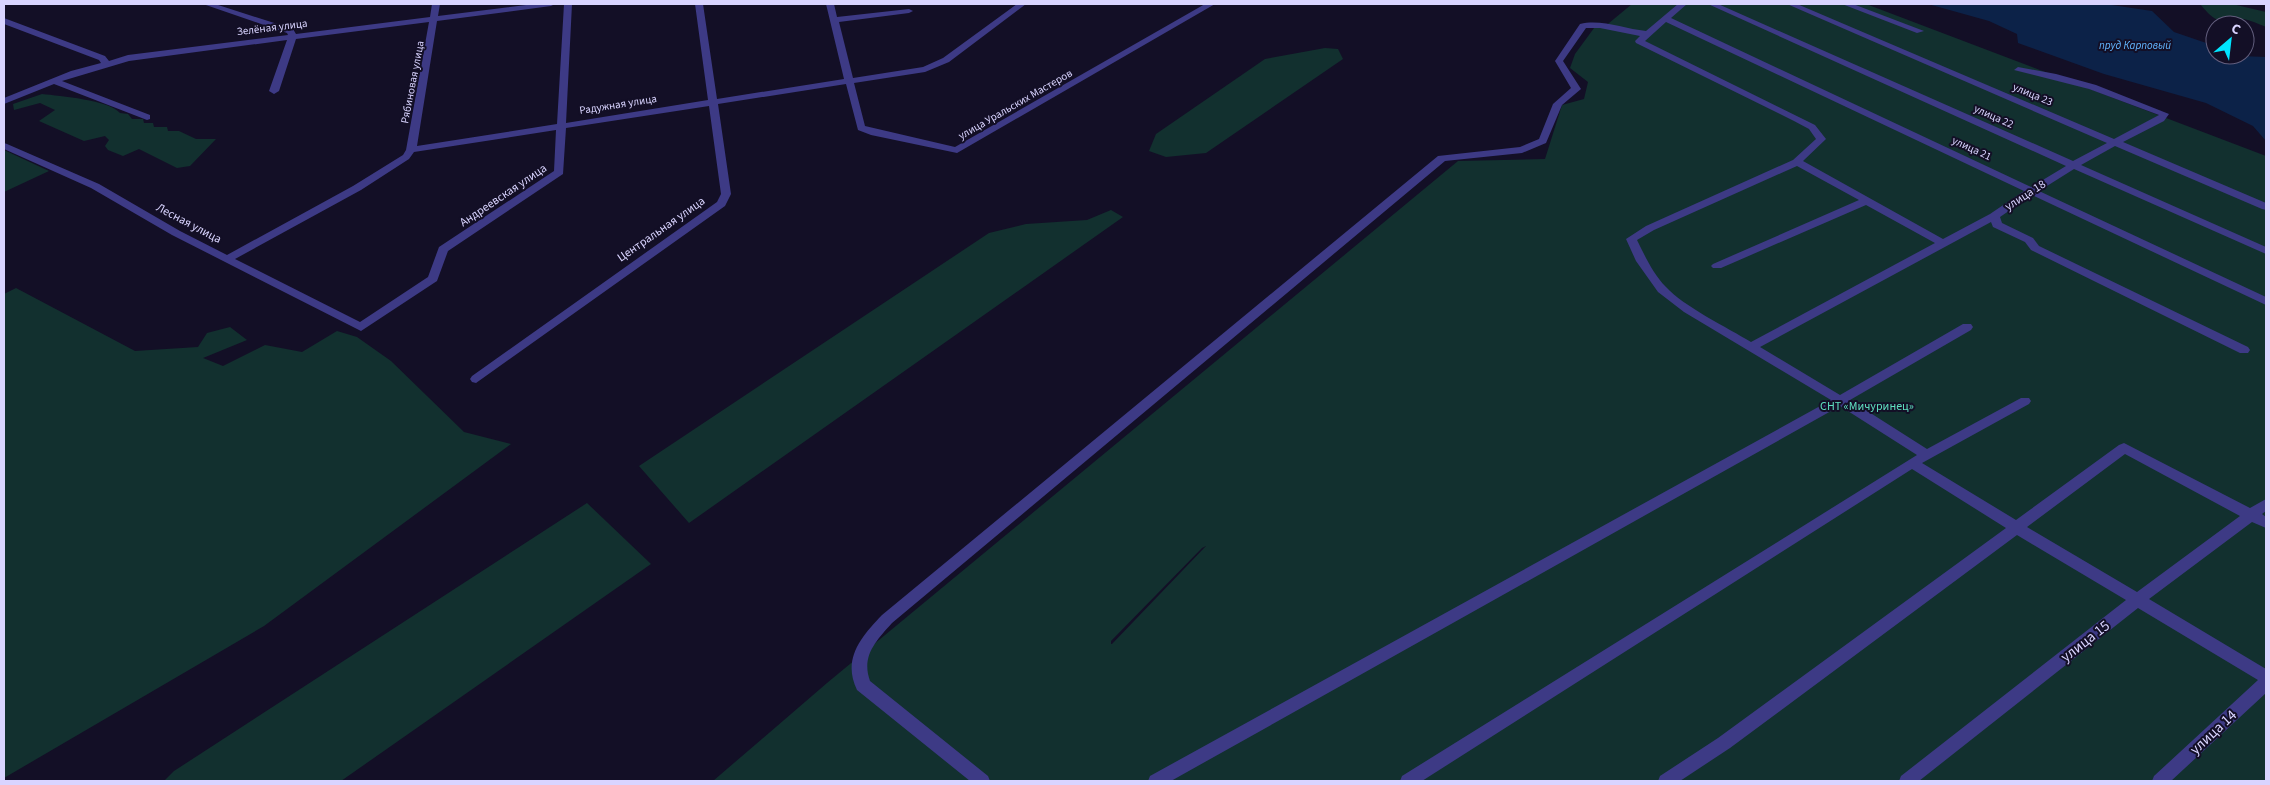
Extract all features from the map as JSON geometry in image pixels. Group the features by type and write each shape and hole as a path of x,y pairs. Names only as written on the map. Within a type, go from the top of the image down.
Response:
{"street":[{"path":"208,4 290,31 293,36 274,91"},
{"name":"Рябиновая улица","path":"410,150 436,4"},
{"name":"Зелёная улица","path":"4,101 53,81 106,63 152,54 550,4"},
{"name":"Андреевская улица","path":"361,327 433,279 443,249 559,172 568,4"},
{"name":"Центральная улица","path":"476,379 721,204 726,194 699,4"},
{"path":"830,4 836,20 849,80"},
{"name":"Радужная улица","path":"410,150 934,67 1022,4"},
{"name":"улица Уральских Мастеров","path":"849,80 861,128 871,132 957,150 1211,4"},
{"path":"1683,4 1646,33 1639,41 1812,127 1821,139 1797,162 1650,228 1631,239 1642,261 1662,290 1688,309 1927,454"},
{"name":"улица 22","path":"1712,4 2073,166 2266,250"},
{"name":"улица 23","path":"1791,4 2266,206"},
{"path":"1846,4 1920,31"},
{"path":"836,20 909,11"},
{"name":"улица 21","path":"1666,19 2266,301"},
{"path":"4,21 102,58 106,63"},
{"path":"982,781 863,685 858,674 858,659 868,640 887,619 1442,158 1522,150 1544,141 1558,104 1576,89 1559,61 1583,26 1598,23 1631,34 1646,33"},
{"name":"улица 18","path":"1751,347 1994,216 2031,190 2115,141 2161,119 2164,114 2094,88 2046,73 2018,70"},
{"path":"53,81 147,117"},
{"name":"Лесная улица","path":"4,146 95,186 176,233 361,327"},
{"path":"227,259 358,188 406,157 410,150"},
{"path":"1797,162 1943,243"},
{"path":"1717,266 1866,200"},
{"path":"1994,216 1997,225 2029,240 2034,248 2244,350"},
{"path":"1156,781 1840,400 1967,326"},
{"path":"1408,781 1912,463 2025,401"},
{"path":"1666,781 1724,743 2124,448 2266,524"},
{"path":"1912,463 2266,677"},
{"name":"улица 15","path":"1907,781 2137,600 2266,504"},
{"name":"улица 14","path":"2160,781 2266,683"}],"green space":[{"name":"СНТ «Мичуринец»","path":"1632,4 1866,4 2266,156 2266,781 713,781 827,683 1458,161 1545,159 1562,105 1584,99 1588,82 1570,68 1575,54 1597,24 1603,28","holes":["1206,546 1112,644 1111,641"]},
{"path":"2200,4 2232,4 2266,12 2266,27 2255,22 2255,15 2211,15"},
{"path":"1325,48 1338,49 1343,59 1206,153 1166,157 1149,151 1156,134 1265,59"},
{"path":"42,94 72,97 95,102 106,105 120,113 128,114 132,119 143,119 144,123 153,123 154,127 167,127 168,131 179,131 196,139 216,139 190,166 177,168 139,149 123,156 108,150 105,146 109,140 105,136 84,141 39,121 55,110 40,103 14,110 13,104"},
{"path":"4,150 49,171 4,192"},
{"path":"1111,210 1123,217 689,523 639,466 989,233 1026,224 1087,220"},
{"path":"16,288 135,351 198,347 207,333 230,327 247,340 203,358 223,366 265,345 302,352 337,331 357,337 391,361 464,432 511,444 264,626 4,778 4,294"},
{"path":"587,503 651,564 341,781 164,781 174,771"}],"water":[{"name":"пруд Карповый","path":"1928,4 2105,4 2152,11 2174,32 2205,43 2205,65 2255,65 2255,57 2266,57 2266,141 2253,126 2206,103 2104,74 2018,43 2017,34 1989,21"}]}
